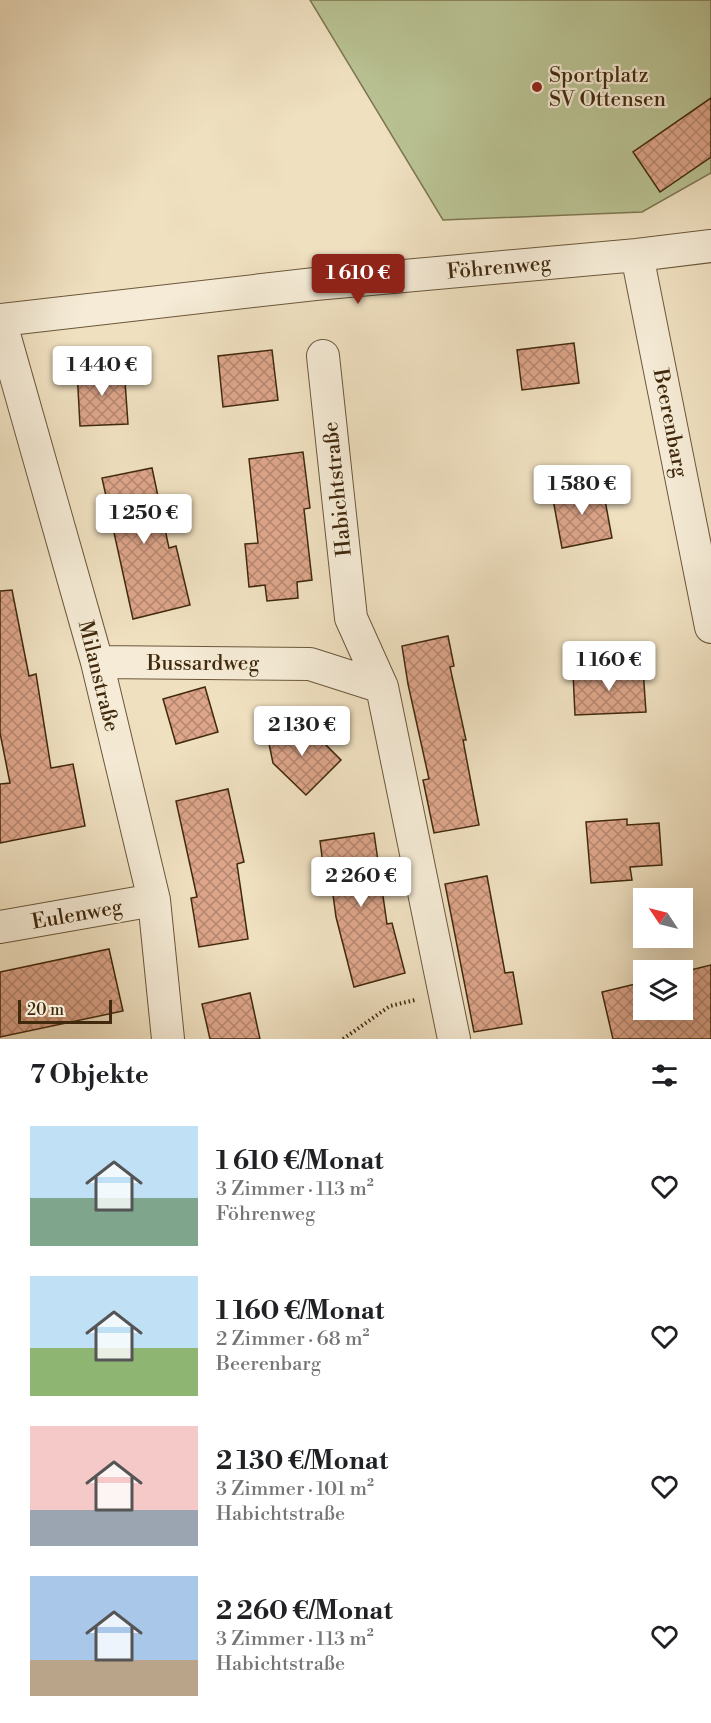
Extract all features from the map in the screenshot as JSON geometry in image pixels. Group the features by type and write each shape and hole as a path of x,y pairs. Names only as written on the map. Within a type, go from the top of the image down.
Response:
{"street":[{"name":"Föhrenweg","path":"0,320 315,284 637,255 711,246"},
{"name":"Beerenbarg","path":"637,255 711,627"},
{"name":"Milanstraße","path":"0,320 97,662 154,900 168,1039"},
{"name":"Habichtstraße","path":"323,356 351,618 382,687 454,1039"},
{"name":"Bussardweg","path":"97,662 310,664 382,687"},
{"name":"Eulenweg","path":"0,927 154,900"}],"path":[{"path":"343,1039 390,1006 445,993"}],"green space":[{"name":"Sportplatz SV Ottensen","path":"310,0 711,0 711,173 642,212 443,220"}],"building":[{"path":"711,98 711,157 660,192 633,152"},
{"path":"574,343 579,383 522,390 517,350"},
{"path":"272,350 278,400 223,407 218,356"},
{"path":"124,367 128,424 80,426 77,370"},
{"path":"303,452 310,508 304,509 312,580 297,582 298,598 267,601 265,585 249,587 245,544 258,543 249,459"},
{"path":"152,468 169,548 176,546 190,605 133,619 102,478"},
{"path":"602,484 612,538 562,548 552,494"},
{"path":"12,590 29,676 36,674 51,768 73,764 85,826 0,843 0,784 10,783 0,733 0,591"},
{"path":"448,636 454,666 450,667 466,740 463,740 479,825 434,833 423,780 429,779 402,646"},
{"path":"643,669 646,712 575,715 573,673"},
{"path":"205,687 218,732 176,744 163,699"},
{"path":"308,727 341,760 306,795 273,763 267,734"},
{"path":"228,789 244,862 237,864 248,939 199,947 191,898 197,897 176,801"},
{"path":"627,819 627,825 659,823 662,865 630,867 632,880 591,883 586,822"},
{"path":"374,833 387,924 392,923 405,973 354,987 336,917 332,887 326,888 320,841"},
{"path":"487,876 505,973 513,972 522,1024 474,1032 445,884"},
{"path":"109,949 123,1011 0,1037 0,972"},
{"path":"711,965 711,1039 613,1039 602,992 633,985 633,1020 693,1020 693,969"},
{"path":"250,993 260,1039 210,1039 202,1004"}],"place":[{"name":"Sportplatz SV Ottensen","path":"537,87"}]}
